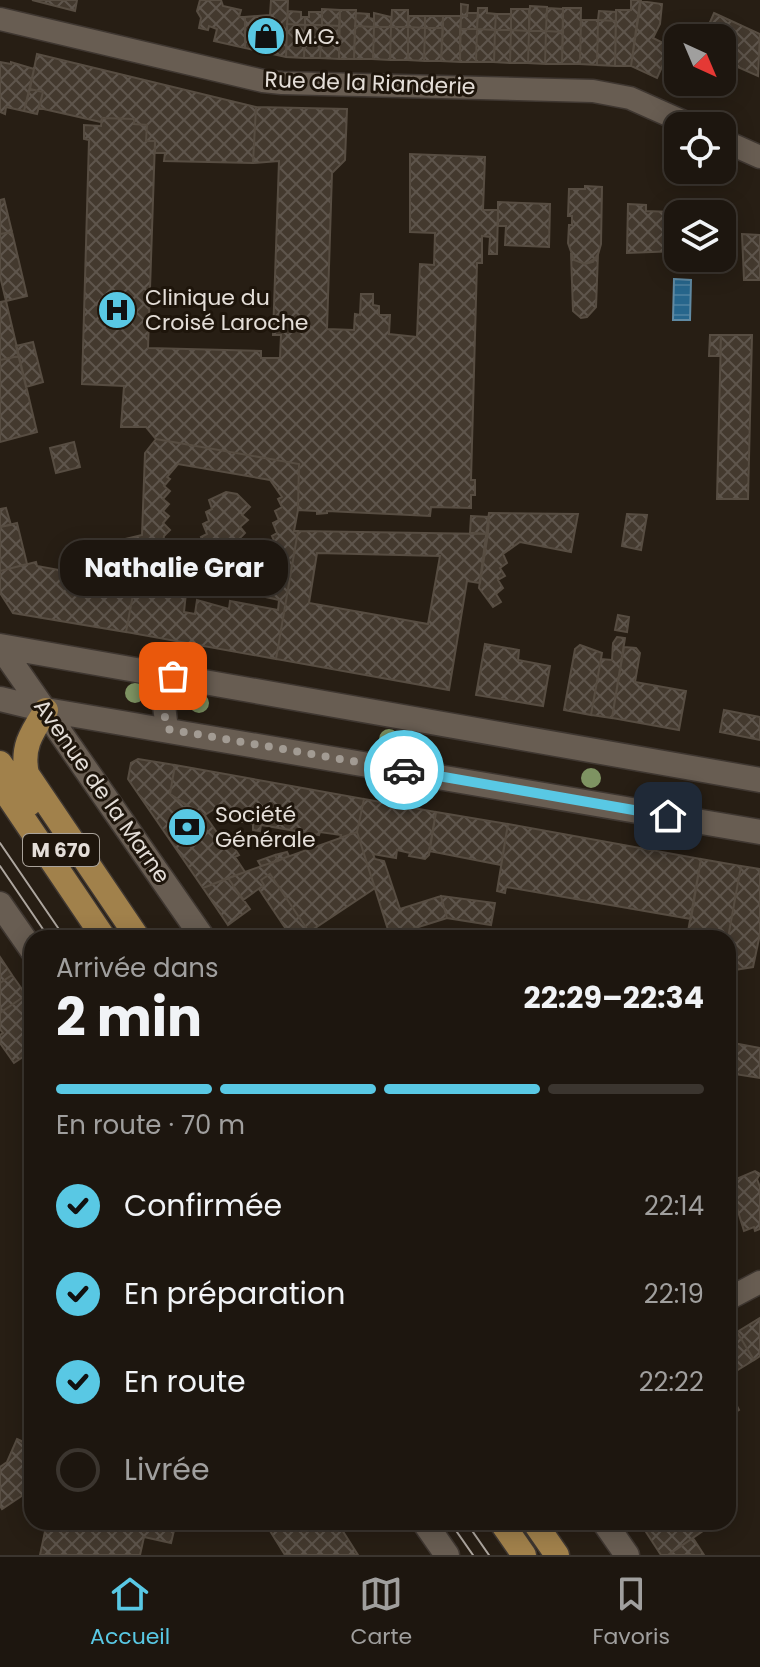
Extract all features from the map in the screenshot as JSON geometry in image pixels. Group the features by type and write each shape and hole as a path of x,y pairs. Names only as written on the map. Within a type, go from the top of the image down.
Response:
{"main road":[{"path":"0,646 760,780"},
{"name":"Avenue de la Marne","path":"0,646 197,930"},
{"path":"0,699 46,710 760,832"},
{"path":"46,710 26,743 24,763 27,774 133,930"},
{"name":"M 670","path":"0,763 115,930"},
{"name":"M 670","path":"0,785 99,930"},
{"path":"0,812 82,930"},
{"path":"0,904 24,938"},
{"path":"430,1530 447,1555"},
{"path":"507,1530 524,1555"},
{"path":"540,1530 557,1555"},
{"path":"610,1530 627,1555"}],"street":[{"name":"Rue de la Rianderie","path":"0,19 263,81 593,91 630,98 664,113"},
{"path":"736,146 760,157"},
{"path":"167,729 163,698 173,676"},
{"path":"736,1295 760,1282"}],"water":[{"path":"674,279 691,280 690,320 673,320"}],"building":[{"path":"32,0 77,0 75,11"},
{"path":"200,0 221,0 223,6 241,10 239,17 245,17 245,48 214,41 217,29 209,26 208,30 199,28 201,18 197,11"},
{"name":"M.G.","path":"271,0 288,0 286,57 245,48 245,17 270,15"},
{"path":"631,0 641,0 631,66 615,66 616,10 631,10"},
{"path":"640,1 662,4 660,24 653,38 664,44 664,62 657,78 631,66"},
{"path":"461,4 468,5 467,16 461,16"},
{"path":"530,6 547,7 546,31 529,31"},
{"path":"478,8 487,8 487,13 496,14 495,30 477,29"},
{"path":"547,8 563,9 563,32 546,31"},
{"path":"563,8 581,8 580,64 562,64"},
{"path":"322,9 340,10 339,26 322,25"},
{"path":"511,9 529,9 529,31 511,30"},
{"path":"340,10 356,10 354,59 339,59"},
{"path":"392,10 408,10 408,27 391,27"},
{"path":"288,11 301,12 305,25 287,24"},
{"path":"599,11 616,12 616,21 598,20"},
{"path":"309,12 322,12 322,25 305,25"},
{"path":"356,13 369,14 369,18 374,19 374,27 355,26"},
{"path":"374,13 391,17 391,27 374,27"},
{"path":"467,13 478,13 477,29 460,29 461,16 467,16"},
{"path":"714,13 760,34 758,76 736,66 736,24 709,24"},
{"path":"496,14 511,14 511,30 495,30"},
{"path":"409,16 425,16 425,28 408,27"},
{"path":"425,16 443,16 443,28 425,28"},
{"path":"443,16 461,16 460,62 441,61"},
{"path":"581,20 598,20 597,65 580,64"},
{"path":"598,20 616,21 615,66 597,65"},
{"path":"287,24 305,25 304,58 286,57"},
{"path":"305,25 322,25 320,58 304,58"},
{"path":"322,25 339,26 339,59 320,58"},
{"path":"355,26 374,27 373,59 354,59"},
{"path":"374,27 391,27 390,60 373,59"},
{"path":"391,27 408,27 408,60 390,60"},
{"path":"408,27 425,28 424,61 408,60"},
{"path":"425,28 443,28 441,61 424,61"},
{"path":"460,29 477,29 476,62 460,62"},
{"path":"477,29 495,30 494,62 476,62"},
{"path":"495,30 511,30 510,63 494,62"},
{"path":"511,30 529,31 528,63 510,63"},
{"path":"529,31 546,31 545,64 528,63"},
{"path":"546,31 563,32 562,64 545,64"},
{"path":"37,54 256,107 253,163 164,161 165,153 155,153 155,141 146,141 147,125 134,124 134,119 102,118 101,122 39,108 43,92 30,89"},
{"path":"0,62 34,69 24,111 6,107 5,114 0,112"},
{"path":"30,89 43,92 37,114 24,111"},
{"name":"Clinique du Croisé Laroche","path":"256,107 347,109 345,160 332,173 327,329 354,330 355,314 360,315 361,294 373,294 373,305 379,306 379,315 390,315 389,334 417,337 420,264 434,265 435,233 410,232 410,154 485,157 483,210 498,210 497,254 489,254 490,237 482,236 482,263 477,263 471,480 475,480 475,495 471,495 471,508 431,507 430,516 327,511 317,514 317,511 298,510 299,464 156,439 146,427 121,427 124,386 82,384 89,140 84,139 84,125 101,126 102,118 134,119 134,124 147,125 146,141 155,141 148,348 261,351 261,358 280,358 281,335 273,335 279,161 253,163"},
{"path":"585,186 602,187 601,244 597,258 585,264 574,260 568,243 572,216 568,216 569,189 585,189"},
{"path":"4,199 12,232 0,234 0,200"},
{"path":"498,202 550,204 549,247 505,245 506,226 498,226"},
{"path":"628,204 646,205 646,211 664,212 664,252 627,253"},
{"path":"12,232 27,296 6,301 0,276 0,234"},
{"path":"742,234 760,235 760,280 744,280"},
{"path":"571,253 574,260 585,264 593,262 598,254 596,307 587,317 581,318 573,311"},
{"path":"6,301 19,356 0,360 0,302"},
{"path":"710,335 721,335 720,356 709,356"},
{"path":"721,335 752,335 748,499 717,499"},
{"path":"33,342 43,382 26,387 16,346"},
{"path":"19,356 37,432 0,442 0,360"},
{"path":"156,439 299,464 298,510 294,531 298,531 276,659 126,632 135,584 186,593 184,612 195,614 197,600 229,609 230,601 278,610 279,600 261,596 269,549 276,545 272,536 277,533 273,523 279,520 275,511 282,507 278,499 282,497 270,480 178,464 164,486 170,491 163,499 169,504 163,511 169,516 163,523 170,530 164,536 157,579 127,574 125,539 142,535 145,453"},
{"path":"74,442 80,467 56,473 50,448"},
{"path":"226,492 237,494 250,507 242,515 248,520 240,527 245,533 238,540 243,545 236,552 233,571 201,565 204,544 201,537 207,534 203,524 209,521 206,512 212,509 209,500"},
{"path":"6,508 11,525 0,527 0,509"},
{"path":"489,513 578,514 571,552 520,542 503,554 507,563 500,568 505,576 498,580 503,588 496,594 501,602 493,607 479,588"},
{"path":"627,514 647,515 641,550 622,546"},
{"path":"471,516 489,517 488,534 470,533"},
{"path":"17,523 27,564 0,571 0,527"},
{"path":"298,531 488,534 480,583 467,581 449,690 276,659","holes":["317,553 440,556 428,624 309,603"]},
{"path":"36,562 37,566 135,584 126,632 13,613 0,593 0,571"},
{"path":"618,615 629,617 627,632 615,630"},
{"path":"617,637 625,638 612,718 591,715 601,659 612,660 613,643"},
{"path":"485,644 519,650 518,660 550,666 543,706 476,695"},
{"path":"580,645 602,653 591,715 564,710 575,649"},
{"path":"624,647 636,648 640,653 635,682 686,691 679,730 612,718"},
{"path":"724,710 760,717 760,740 720,732"},
{"name":"Société Générale","path":"138,759 175,765 170,794 206,817 223,841 227,837 239,855 235,857 245,872 203,888 128,779 131,763"},
{"path":"175,765 364,799 357,832 340,838 341,835 320,832 319,835 261,825 260,831 253,830 253,824 228,819 219,806 206,817 201,816 170,794"},
{"path":"364,799 436,812 429,855 425,859 397,850 396,858 373,854 375,859 384,861 400,909 441,896 447,918 409,930 388,930 357,832"},
{"path":"436,812 508,824 501,865 429,851"},
{"path":"508,824 701,859 691,919 506,887 505,893 497,891"},
{"path":"357,832 375,888 308,930 270,874 261,880 264,885 243,900 228,878"},
{"path":"287,852 289,856 278,861 275,855"},
{"path":"275,855 278,861 261,866 258,861"},
{"path":"701,859 741,866 729,930 688,930"},
{"path":"741,866 760,869 760,934 753,967 736,970 736,930 729,930"},
{"path":"270,874 308,930 287,930 259,889 264,885 261,880"},
{"path":"228,878 250,909 228,925 203,888"},
{"path":"441,896 495,903 491,925 447,918"},
{"path":"0,957 12,975 0,983"},
{"path":"12,975 24,996 0,1013 0,983"},
{"path":"24,996 24,1056 14,1063 0,1043 3,1033 0,1013"},
{"path":"736,1044 760,1048 760,1078 736,1074"},
{"path":"755,1171 760,1174 757,1179 760,1187 760,1229 755,1231 754,1227 744,1231 736,1205 736,1179"},
{"path":"760,1318 760,1356 754,1360 737,1332"},
{"path":"736,1333 754,1360 736,1371"},
{"path":"17,1439 24,1442 24,1494 2,1509 0,1467 7,1462"},
{"path":"45,1530 174,1530 171,1543 144,1537 140,1555 40,1555"},
{"path":"269,1530 342,1530 358,1555 285,1555"},
{"path":"704,1530 668,1555 661,1555 646,1532"},
{"path":"693,1538 704,1555 668,1555"}],"tram line":[{"path":"0,843 60,930"},
{"path":"0,866 44,930"},
{"path":"456,1530 473,1555"},
{"path":"472,1530 489,1555"}],"way so far":[{"path":"173,676 163,698 167,729 404,770"}],"place":[{"name":"M.G.","path":"266,36"},
{"name":"Clinique du Croisé Laroche","path":"117,310"},
{"name":"Nathalie Grar","path":"173,676"},
{"name":"Société Générale","path":"187,827"}],"route":[{"path":"404,770 668,816"}]}
